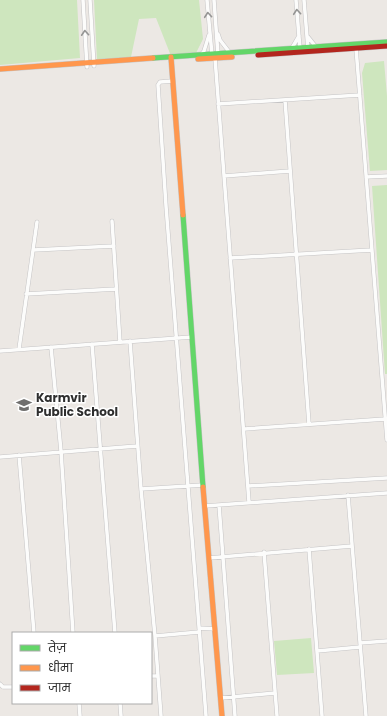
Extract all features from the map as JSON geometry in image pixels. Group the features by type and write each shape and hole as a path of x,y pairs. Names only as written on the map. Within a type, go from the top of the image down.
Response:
{"street":[{"path":"83,0 87,65"},
{"path":"90,0 94,64"},
{"path":"207,0 215,56"},
{"path":"214,0 218,104 249,502"},
{"path":"296,0 300,50"},
{"path":"304,0 308,50"},
{"path":"200,56 204,51 208,40 210,28"},
{"path":"216,30 220,40 230,53"},
{"path":"291,49 299,35"},
{"path":"307,36 316,47"},
{"path":"0,72 94,64 308,50 387,42"},
{"path":"356,46 387,440"},
{"path":"308,50 316,47 387,46"},
{"path":"172,59 215,56 230,53 291,49 300,50"},
{"path":"172,59 203,485 222,716"},
{"path":"173,81 160,82 158,85 176,339 206,716"},
{"path":"218,104 360,95"},
{"path":"285,100 309,424"},
{"path":"224,176 290,171"},
{"path":"366,177 387,176"},
{"path":"112,221 120,342"},
{"path":"19,349 37,222"},
{"path":"33,250 114,246"},
{"path":"230,258 372,250"},
{"path":"26,294 116,289"},
{"path":"0,350 192,337"},
{"path":"130,341 137,446 156,636 161,716"},
{"path":"92,344 115,632"},
{"path":"51,347 61,451 73,632"},
{"path":"244,429 385,419"},
{"path":"0,457 137,446"},
{"path":"19,455 34,632"},
{"path":"248,486 387,478"},
{"path":"141,489 203,485"},
{"path":"205,506 387,493"},
{"path":"348,495 366,716"},
{"path":"219,505 235,716"},
{"path":"209,558 264,552 352,546"},
{"path":"309,549 322,716"},
{"path":"264,552 277,716"},
{"path":"156,636 216,629"},
{"path":"317,651 387,641"},
{"path":"152,676 158,676"},
{"path":"0,684 3,687 12,687"},
{"path":"221,698 275,693"},
{"path":"79,704 80,716"},
{"path":"120,704 121,716"}],"green space":[{"path":"0,0 77,0 80,58 0,65"},
{"path":"94,0 199,0 203,39 196,53 171,56 156,18 139,19 131,57 97,60"},
{"path":"384,61 387,96 387,170 370,171 362,73 365,63"},
{"path":"387,185 387,374 385,374 372,186"},
{"path":"311,638 314,673 277,675 274,641"}],"traffic: fast":[{"path":"153,58 387,42"},
{"path":"183,215 203,487"}],"traffic: slow":[{"path":"171,57 183,215"},
{"path":"198,59 232,57"},
{"path":"0,69 153,58"},
{"path":"203,487 222,716"}],"traffic: jam":[{"path":"258,55 387,46"}],"place":[{"name":"Karmvir Public School","path":"24,405"}]}
